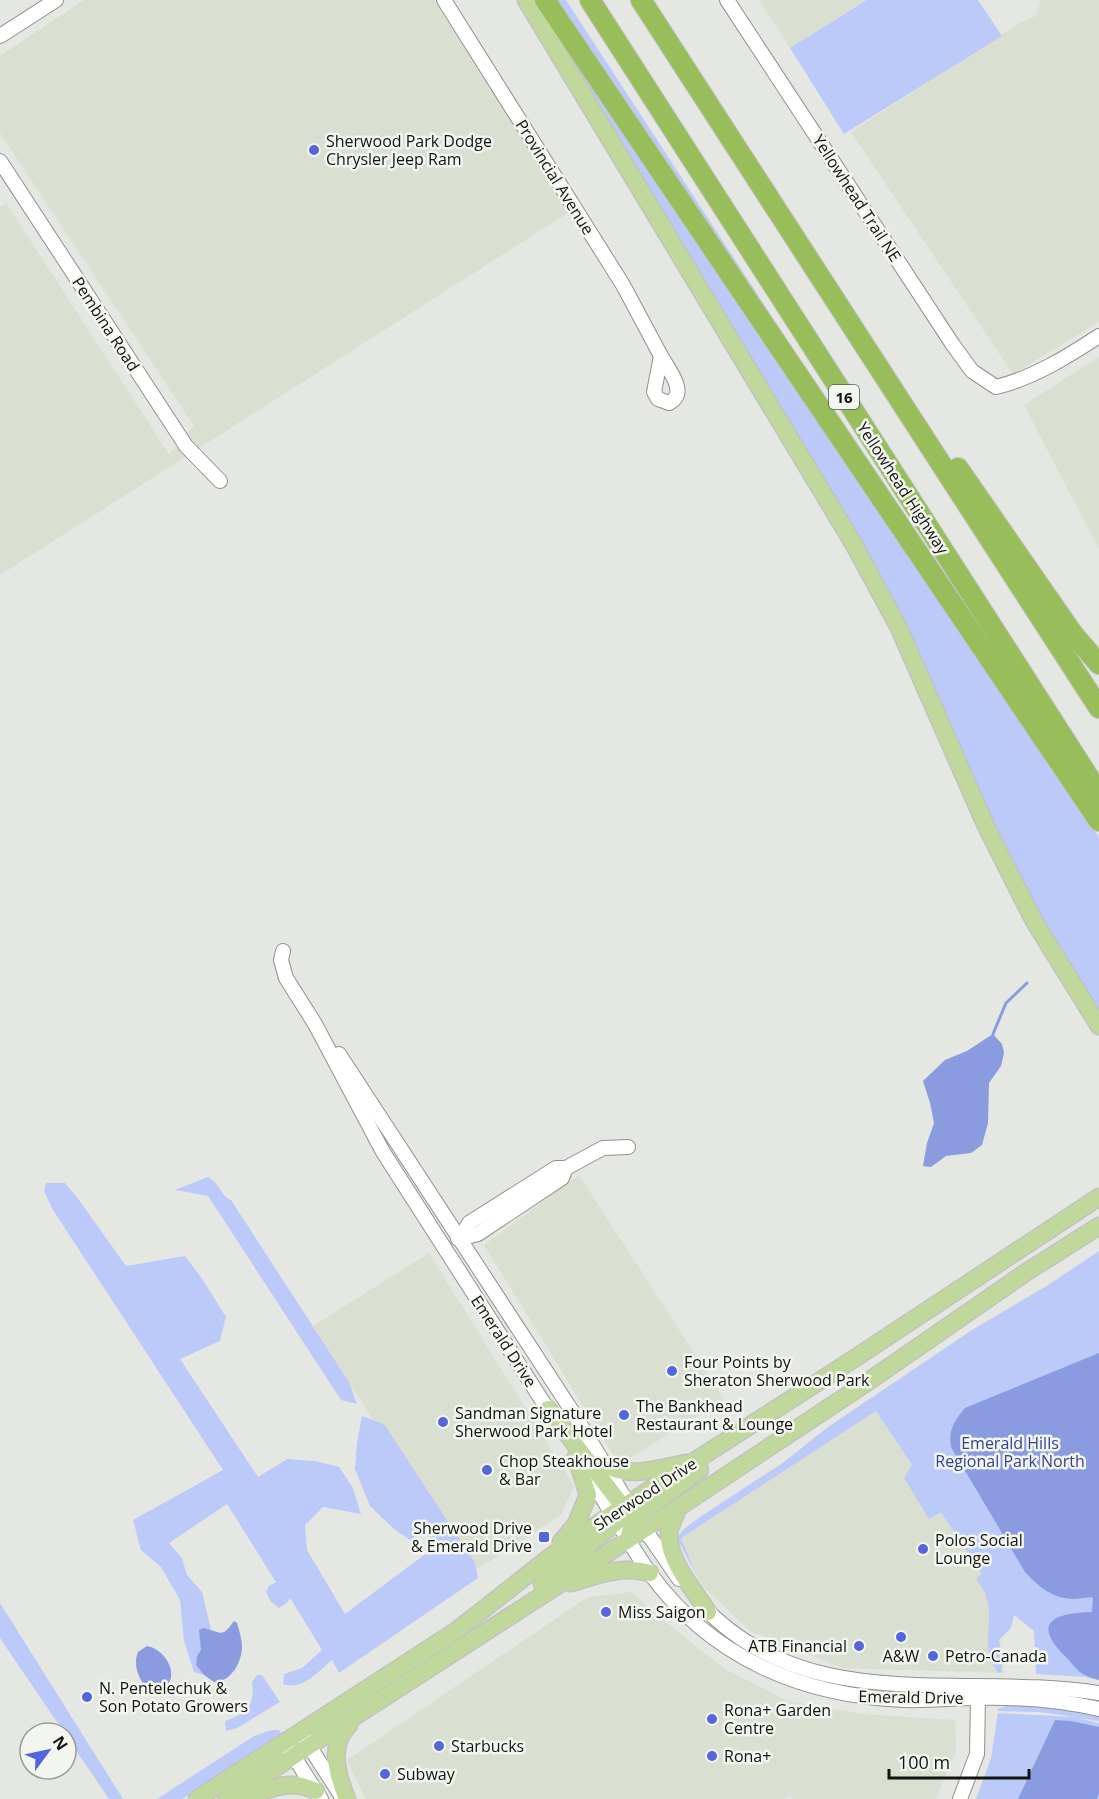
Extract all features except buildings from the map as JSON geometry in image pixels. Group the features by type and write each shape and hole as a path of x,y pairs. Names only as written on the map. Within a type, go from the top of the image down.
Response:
{"highway":[{"path":"544,0 1099,821"},
{"name":"Yellowhead Highway","path":"590,0 1099,793"},
{"path":"641,0 1099,708"},
{"path":"890,385 964,476 1073,634 1099,664"}],"main road":[{"path":"526,0 853,543 898,626 986,826 1046,939 1099,1026"},
{"path":"1066,1219 1099,1191"},
{"name":"Sherwood Drive","path":"227,1799 289,1749 300,1732 456,1631 550,1557 628,1516 696,1461 1099,1197"},
{"name":"Sherwood Drive","path":"628,1516 678,1507 866,1383 1028,1271 1099,1226"},
{"path":"548,1409 628,1516"},
{"path":"523,1607 538,1587 628,1516 734,1446 747,1428"},
{"path":"550,1557 576,1524 588,1495 576,1457"},
{"path":"605,1465 614,1470 636,1473 696,1461"},
{"path":"678,1507 669,1537 672,1550 682,1574 708,1612"},
{"name":"Sherwood Drive","path":"196,1799 289,1749 309,1747 628,1540 628,1516"},
{"path":"550,1590 629,1568 650,1573"},
{"path":"345,1799 337,1766 336,1743 344,1730 363,1710"},
{"path":"243,1799 288,1785 306,1786 319,1795"}],"street":[{"path":"0,36 56,0"},
{"name":"Provincial Avenue","path":"444,0 623,285 661,356"},
{"name":"Yellowhead Trail NE","path":"727,0 972,371 996,387 1018,382 1077,351 1099,336"},
{"name":"Pembina Road","path":"0,161 186,446 219,481"},
{"name":"Emerald Drive","path":"283,951 280,960 286,978 315,1024 383,1152 548,1409 576,1457 708,1612 747,1643 772,1657 825,1675 849,1680 918,1686 980,1686 1080,1690 1099,1693"},
{"name":"Emerald Drive","path":"315,1024 342,1059 460,1238 605,1465 619,1488 628,1516"},
{"path":"444,1248 460,1238 469,1223 556,1168 566,1168 603,1148 628,1147"},
{"name":"Emerald Drive","path":"628,1540 650,1573 692,1622 733,1653 774,1673 824,1690 854,1696 905,1700 1031,1699 1099,1709"},
{"path":"960,1799 977,1754 978,1698"},
{"path":"300,1732 345,1799"},
{"path":"289,1749 319,1795"}],"shaded area":[{"path":"84,0 434,0 568,213 0,575 0,207 6,203 169,454 194,426 0,133 0,56"},
{"path":"759,0 867,0 790,48"},
{"path":"1041,0 1099,0 1099,322 1013,374 851,132 1023,21 1036,16"},
{"path":"1099,357 1099,549 1024,405"},
{"path":"993,1034 1002,1044 1004,1053 1001,1066 989,1083 988,1123 982,1145 971,1153 946,1156 931,1167 923,1166 927,1143 934,1123 923,1081 945,1060 967,1051"},
{"path":"579,1175 724,1399 629,1459 614,1456 484,1245"},
{"path":"429,1253 574,1486 561,1515 471,1573 313,1326"},
{"path":"1099,1353 1099,1598 1075,1599 1060,1597 1047,1591 1025,1572 951,1447 950,1436 955,1422 965,1408"},
{"path":"876,1411 981,1569 992,1578 1004,1673 842,1668 750,1631 701,1585 680,1538"},
{"path":"632,1592 674,1629 728,1671 788,1701 863,1714 955,1720 956,1752 936,1799 793,1799 789,1795 784,1799 366,1799 347,1760 588,1597"},
{"path":"1099,1612 1099,1680 1083,1674 1076,1668 1054,1643 1049,1633 1049,1625 1054,1619 1073,1613"},
{"path":"234,1621 237,1623 242,1641 240,1659 238,1665 226,1679 214,1682 196,1665 197,1656 201,1650 199,1630 204,1628 221,1633"},
{"path":"147,1646 162,1654 170,1668 171,1676 169,1683 162,1689 151,1692 140,1679 136,1663 138,1652"},
{"path":"1055,1720 1099,1727 1099,1793 1097,1799 1018,1799"}],"green space":[{"path":"550,0 566,0 864,458"},
{"path":"867,0 978,0 1002,36 844,134 790,48"},
{"path":"536,1 1099,837 1099,1013 1045,929 927,682"},
{"path":"208,1177 231,1200 349,1382 357,1404 341,1400 208,1196 175,1190"},
{"path":"46,1183 65,1183 126,1266 185,1256 203,1280 226,1317 220,1341 180,1359 258,1477 287,1459 315,1461 339,1467 353,1488 361,1514 323,1507 305,1525 307,1550 345,1614 436,1546 425,1533 410,1540 394,1529 370,1506 355,1469 362,1416 384,1424 475,1563 478,1578 339,1673 332,1660 316,1674 297,1685 283,1684 284,1674 302,1668 322,1650 290,1598 279,1608 271,1602 266,1592 269,1586 276,1582 227,1504 169,1543 182,1558 187,1575 202,1592 211,1629 204,1628 201,1650 197,1656 196,1665 204,1675 194,1672 184,1641 180,1600 161,1567 141,1550 133,1520 223,1470 53,1210 44,1191"},
{"name":"Emerald Hills Regional Park North","path":"1099,1251 1099,1680 1036,1674 1034,1631 1014,1615 1011,1628 999,1640 1002,1672 999,1673 993,1665 988,1647 989,1608 987,1599 976,1578 982,1574 941,1512 929,1519 904,1478 912,1465 876,1411 681,1538 697,1577 677,1538 684,1529 784,1462 828,1427 972,1330 1048,1285"},
{"path":"0,1603 74,1721 56,1721 0,1638"},
{"path":"257,1675 262,1675 280,1702 237,1728 226,1731 225,1721 244,1712 251,1703 252,1682"},
{"path":"1010,1705 1063,1709 1099,1715 1099,1721 1078,1718 1099,1723 1099,1799 976,1799 991,1758 998,1713 1077,1717 1038,1712 998,1711 997,1709"},
{"path":"78,1727 123,1799 109,1799 78,1753"},
{"path":"272,1730 282,1733 279,1740 182,1799 157,1799 254,1736"}],"waterway":[{"path":"993,1034 1006,1003 1027,983"},
{"path":"1097,1612 1098,1597"}],"place":[{"name":"Sherwood Park Dodge Chrysler Jeep Ram","path":"314,150"},
{"name":"Four Points by Sheraton Sherwood Park","path":"672,1371"},
{"name":"The Bankhead Restaurant & Lounge","path":"624,1415"},
{"name":"Sandman Signature Sherwood Park Hotel","path":"443,1422"},
{"name":"Chop Steakhouse & Bar","path":"487,1470"},
{"name":"Sherwood Drive & Emerald Drive","path":"544,1537"},
{"name":"Polos Social Lounge","path":"923,1549"},
{"name":"Miss Saigon","path":"606,1612"},
{"name":"A&W","path":"901,1637"},
{"name":"ATB Financial","path":"859,1646"},
{"name":"Petro-Canada","path":"933,1656"},
{"name":"N. Pentelechuk & Son Potato Growers","path":"87,1697"},
{"name":"Rona+ Garden Centre","path":"712,1719"},
{"name":"Starbucks","path":"439,1746"},
{"name":"Rona+","path":"712,1756"},
{"name":"Subway","path":"385,1774"}]}
